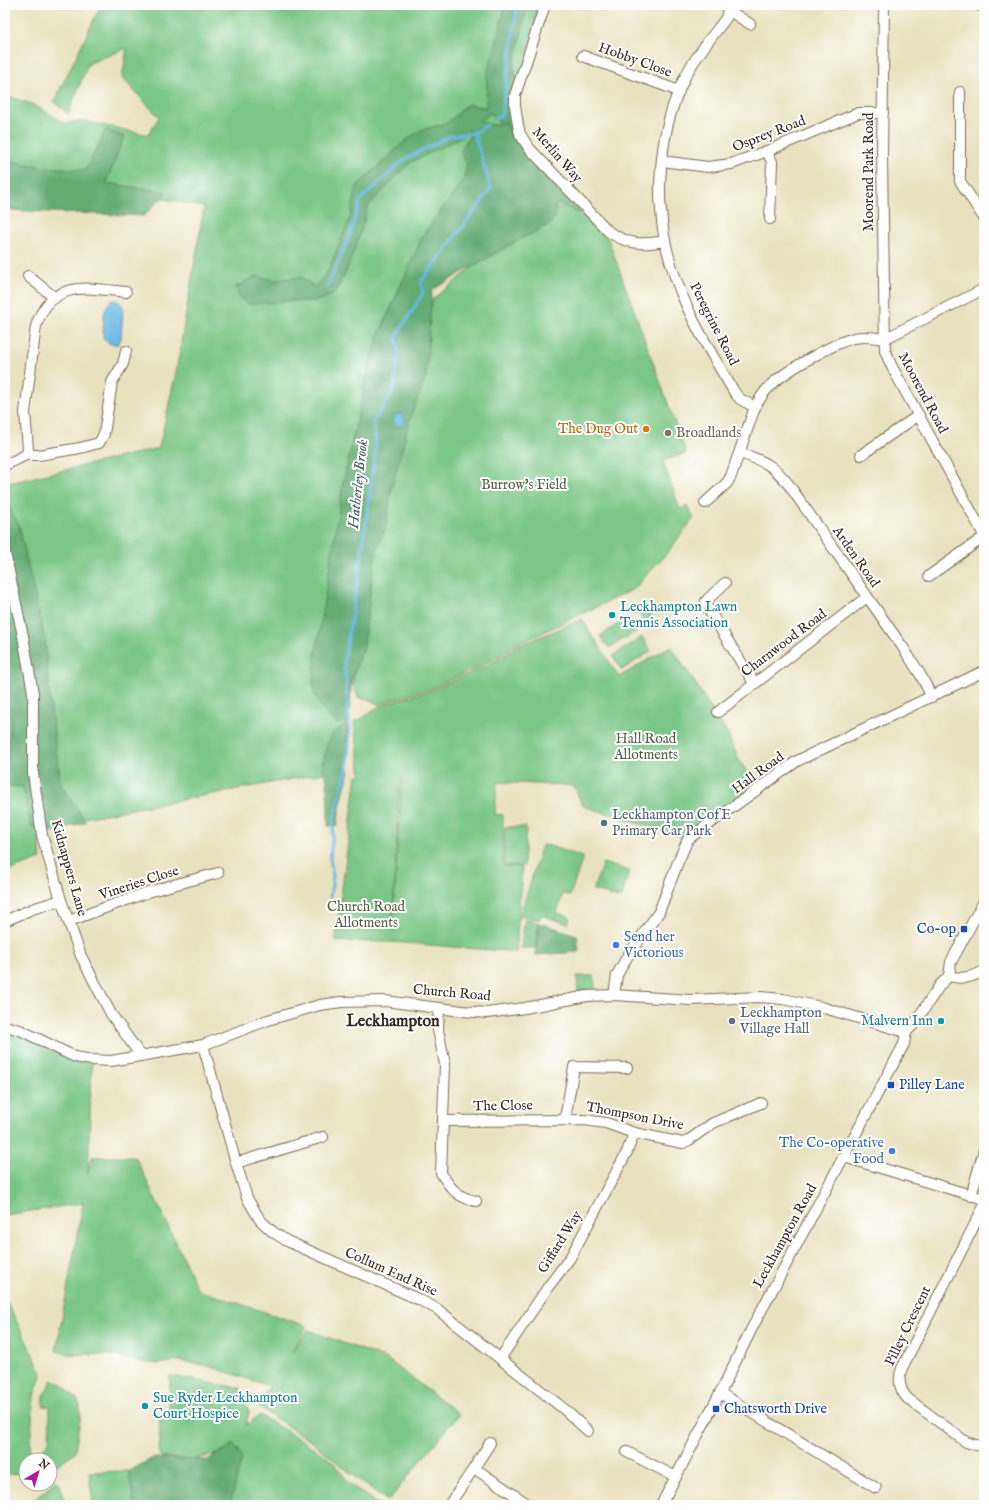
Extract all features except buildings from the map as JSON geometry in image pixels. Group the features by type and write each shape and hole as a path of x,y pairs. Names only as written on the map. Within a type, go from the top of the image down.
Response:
{"street":[{"name":"Merlin Way","path":"545,5 515,95 516,117 520,134 534,153 609,232 622,239 640,244 665,241"},
{"name":"Moorend Park Road","path":"884,5 884,339"},
{"path":"978,5 984,7"},
{"name":"Peregrine Road","path":"727,7 726,18 692,64 679,91 667,126 660,185 661,211 665,241 678,284 688,309 703,340 735,393 740,400 755,407"},
{"path":"727,7 750,24"},
{"name":"Hobby Close","path":"582,56 679,91"},
{"path":"960,92 960,180 984,218"},
{"name":"Osprey Road","path":"662,161 697,166 719,166 742,161 858,113 883,113"},
{"path":"767,151 772,162 770,219"},
{"path":"28,276 55,298"},
{"path":"26,455 28,449 25,412 36,326 45,308 55,298 69,290 85,288 126,292"},
{"name":"Moorend Road","path":"984,289 884,339 885,351 892,367 984,536"},
{"path":"705,503 728,483 740,453 755,407 764,392 774,382 811,358 854,338 869,337 884,339"},
{"path":"5,465 26,455 39,455 99,443 104,434 112,382 123,364 126,351"},
{"path":"861,455 919,415"},
{"name":"Arden Road","path":"740,453 767,463 780,474 920,674 932,697"},
{"path":"929,576 984,536"},
{"name":"Kidnappers Lane","path":"5,553 23,636 33,693 33,773 42,835 61,900 81,956 111,1014 141,1056"},
{"path":"725,583 706,601 707,607 754,683"},
{"name":"Charnwood Road","path":"718,712 867,597"},
{"name":"Hall Road","path":"614,995 617,975 627,957 659,912 688,839 797,761 984,671"},
{"name":"Vineries Close","path":"69,921 151,891 218,873"},
{"path":"5,921 32,909 61,900"},
{"name":"Leckhampton Road","path":"661,1505 720,1393 752,1328 904,1044 906,1032 914,1024 940,985 949,976 951,962 984,901"},
{"path":"949,976 960,979 969,978 984,971"},
{"name":"Church Road","path":"5,1026 20,1030 66,1054 84,1059 111,1061 204,1045 268,1020 320,1005 342,1002 385,1001 486,1013 525,1008 586,996 614,995 691,1000 760,997 783,999 821,1007 906,1032"},
{"path":"439,1008 438,1030 445,1064 441,1173 449,1185 460,1196 466,1200 476,1201"},
{"name":"Collum End Rise","path":"204,1045 236,1163 251,1205 260,1220 273,1232 287,1241 437,1309 564,1409 588,1431"},
{"path":"565,1119 574,1067 627,1068"},
{"name":"Thompson Drive","path":"565,1119 584,1120 606,1124 634,1133 683,1143 713,1123 761,1103"},
{"name":"The Close","path":"443,1121 565,1119"},
{"name":"Giffard Way","path":"500,1359 570,1258 627,1152 634,1133"},
{"path":"236,1163 323,1137"},
{"path":"971,1196 984,1150"},
{"path":"844,1157 984,1199"},
{"name":"Pilley Crescent","path":"984,1206 902,1368 899,1378 901,1389 908,1398 966,1442 976,1446 984,1446"},
{"path":"720,1393 876,1488"},
{"path":"449,1505 490,1443"},
{"path":"627,1452 676,1477"},
{"path":"474,1468 529,1505"}],"green space":[{"path":"101,5 539,5 511,122 536,206 432,289 369,460 345,769 53,824 5,676 5,484 159,448 176,372 204,207 5,167 5,95 34,105 65,123 84,121 148,135 159,117 122,78 127,48 88,64 68,114 54,102"},
{"path":"505,5 535,5 526,12 514,65 516,83 510,121 498,122 490,113 480,121 491,125 507,123 512,138 581,212 578,213 559,203 555,206 555,217 550,224 515,242 432,290 426,377 412,412 392,486 386,526 375,555 363,651 349,687 349,722 337,724 329,717 318,702 313,686 313,675 343,483 366,378 379,334 423,235 463,181 467,164 460,152 469,137 470,131 450,143 411,162 368,206 361,231 346,272 334,294 316,301 248,304 240,298 236,287 256,276 273,280 301,277 315,287 328,271 351,215 357,186 406,140 421,130 447,123 468,104 486,108 487,73 497,41"},
{"path":"106,129 124,137 106,183 167,192 144,216 5,210 5,160 43,167 86,170"},
{"name":"Burrow's Field","path":"547,179 608,239 686,453 663,461 680,509 687,506 694,518 667,553 634,589 519,644 492,660 435,687 379,704 358,697 353,685 367,554 391,423 434,298 548,208"},
{"path":"5,500 19,525 45,641 51,711 61,785 86,822 47,833 31,826 23,787 5,786 11,718 5,710"},
{"path":"645,607 655,623 648,628 638,612"},
{"path":"629,617 638,630 609,648 600,636"},
{"name":"Hall Road Allotments","path":"582,619 619,677 671,646 726,731 739,760 759,789 688,839 583,806 574,786 497,782 495,814 503,815 503,866 522,867 516,952 392,942 335,941 357,775 361,775 354,722 363,718 379,706 435,689 493,662 519,646","holes":["400,777 402,778 392,930"]},
{"path":"642,637 651,651 622,670 613,656"},
{"path":"5,696 27,699 41,859 5,872"},
{"path":"346,724 349,771 337,825 328,826 327,781 322,764 330,735"},
{"path":"505,827 526,827 524,866 504,865"},
{"path":"542,845 550,846 583,857 570,896 563,893 557,913 570,917 568,924 541,915 539,920 520,915"},
{"path":"603,863 629,871 622,897 619,896 618,898 593,890"},
{"path":"525,919 539,923 535,948 521,948"},
{"path":"539,923 577,935 579,952 535,955"},
{"path":"577,976 594,976 595,988 578,992"},
{"path":"5,1026 92,1060 88,1173 92,1157 136,1158 198,1290 307,1326 292,1352 308,1330 387,1359 459,1414 388,1501 313,1443 257,1406 270,1386 205,1365 178,1361 158,1364 111,1355 67,1354 56,1351 83,1203 5,1215"},
{"path":"5,1298 42,1373 34,1396 30,1452 18,1452 18,1473 5,1475"},
{"path":"170,1376 240,1388 249,1412 246,1425 260,1415 303,1441 334,1463 349,1483 378,1505 230,1505 239,1449 191,1460 161,1457 159,1455 160,1417 164,1414 169,1414"},
{"path":"52,1380 61,1384 77,1399 80,1406 80,1419 75,1452 58,1464 58,1452 42,1452 41,1450 49,1442 50,1407 43,1406 44,1395"},
{"path":"234,1444 242,1458 230,1505 134,1505 129,1471 153,1458 207,1460"},
{"path":"129,1471 134,1505 93,1505 89,1472"},
{"path":"58,1482 60,1484 65,1505 34,1505 33,1501 43,1492 58,1492"}],"water":[{"path":"112,300 116,300 123,307 121,339 118,344 109,343 103,338 105,312 108,303"},
{"path":"397,414 401,414 405,420 401,426 397,426 393,422 393,418"}],"waterway":[{"name":"Hatherley Brook","path":"495,119 501,116 518,5"},
{"name":"Hatherley Brook","path":"330,897 333,877 330,858 335,814 347,771 350,730 344,661 361,560 376,443 373,422 393,392 399,351 396,337 423,293 421,282 491,189 474,133 487,125"},
{"path":"327,288 349,237 361,199 404,160 449,136 474,133"}],"place":[{"name":"The Dug Out","path":"646,429"},
{"name":"Broadlands","path":"668,433"},
{"name":"Leckhampton Lawn Tennis Association","path":"612,615"},
{"name":"Leckhampton CofE Primary Car Park","path":"604,823"},
{"name":"Co-op","path":"964,929"},
{"name":"Send her Victorious","path":"616,945"},
{"name":"Leckhampton Village Hall","path":"732,1021"},
{"name":"Malvern Inn","path":"941,1021"},
{"name":"Pilley Lane","path":"891,1085"},
{"name":"The Co-operative Food","path":"892,1151"},
{"name":"Sue Ryder Leckhampton Court Hospice","path":"145,1406"},
{"name":"Chatsworth Drive","path":"716,1409"}],"district":[{"name":"Leckhampton","path":"393,1022"}],"park label":[{"name":"Church Road Allotments","path":"366,916"}]}
